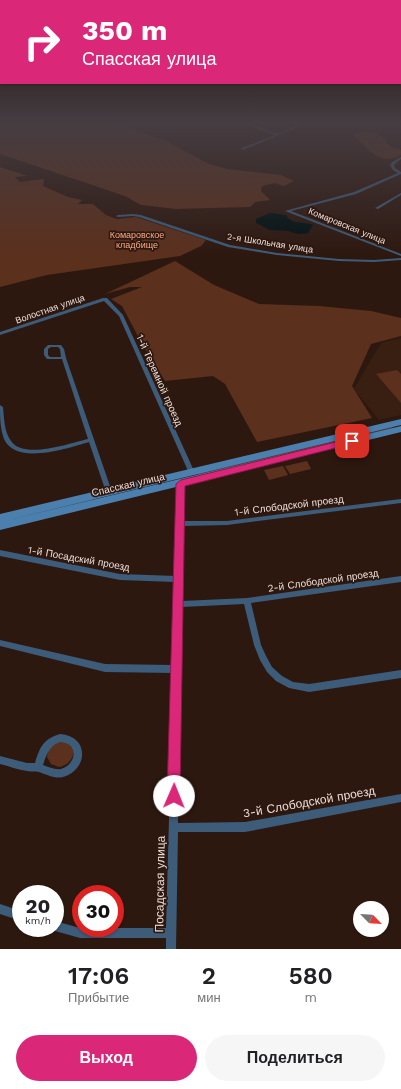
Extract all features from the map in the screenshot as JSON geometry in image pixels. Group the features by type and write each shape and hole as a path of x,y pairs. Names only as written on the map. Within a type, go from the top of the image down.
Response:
{"street":[{"path":"393,167 401,173"},
{"name":"Комаровская улица","path":"401,173 355,193 287,211 401,255"},
{"path":"377,208 401,194"},
{"name":"2-я Школьная улица","path":"118,216 140,216 220,244 277,254 374,262 401,259"},
{"name":"Волостная улица","path":"0,334 104,299"},
{"name":"1-й Теремной проезд","path":"104,299 121,315 192,472"},
{"path":"64,358 109,492"},
{"path":"0,407 7,440 12,446 20,451 37,452 91,440"},
{"name":"Спасская улица","path":"0,518 401,422"},
{"name":"Спасская улица","path":"0,526 181,484 401,429"},
{"name":"Посадская улица","path":"171,949 181,484"},
{"name":"1-й Слободской проезд","path":"180,524 228,523 401,501"},
{"name":"1-й Посадский проезд","path":"0,553 120,577 179,579"},
{"name":"2-й Слободской проезд","path":"179,604 247,601 401,579"},
{"path":"247,601 263,662 272,674 285,684 308,688 401,674"},
{"path":"0,643 105,668 177,669"},
{"path":"0,760 29,767 38,767 53,773 60,773 67,771 72,767 78,755 78,748 75,742 70,739 62,738 55,739 49,743 43,752 38,767"},
{"name":"3-й Слободской проезд","path":"173,828 245,826 401,798"},
{"path":"0,909 12,913"},
{"path":"64,929 80,933 171,933"}],"shaded area":[{"path":"270,213 286,215 294,222 313,225 308,233 298,234 288,231 270,230 256,223 256,219"},
{"path":"401,338 401,415 379,420 354,389 381,343"}],"green space":[{"name":"Комаровское кладбище","path":"0,167 28,176 15,177 20,182 44,179 43,186 68,197 82,200 78,204 93,204 106,215 117,219 136,217 206,240 201,246 180,256 47,275 0,287"},
{"path":"40,167 221,167 281,175 294,181 284,186 275,183 262,186 261,191 270,200 255,202 250,207 176,209 141,205 125,196"},
{"path":"175,261 214,285 259,304 319,306 371,311 401,318 401,336 371,344 352,386 372,418 257,442 225,384 213,376 165,381 141,342 122,306 111,299 142,287 130,287 105,294"},
{"path":"397,370 401,374 401,403 376,374"},
{"path":"392,426 393,428 198,475 197,473"},
{"path":"307,461 311,469 290,474 285,466"},
{"path":"283,466 288,475 269,480 264,470"},
{"path":"59,741 70,743 74,750 70,762 59,767 51,764 47,757 48,749"}],"route":[{"path":"174,796 181,484 352,441"}]}
